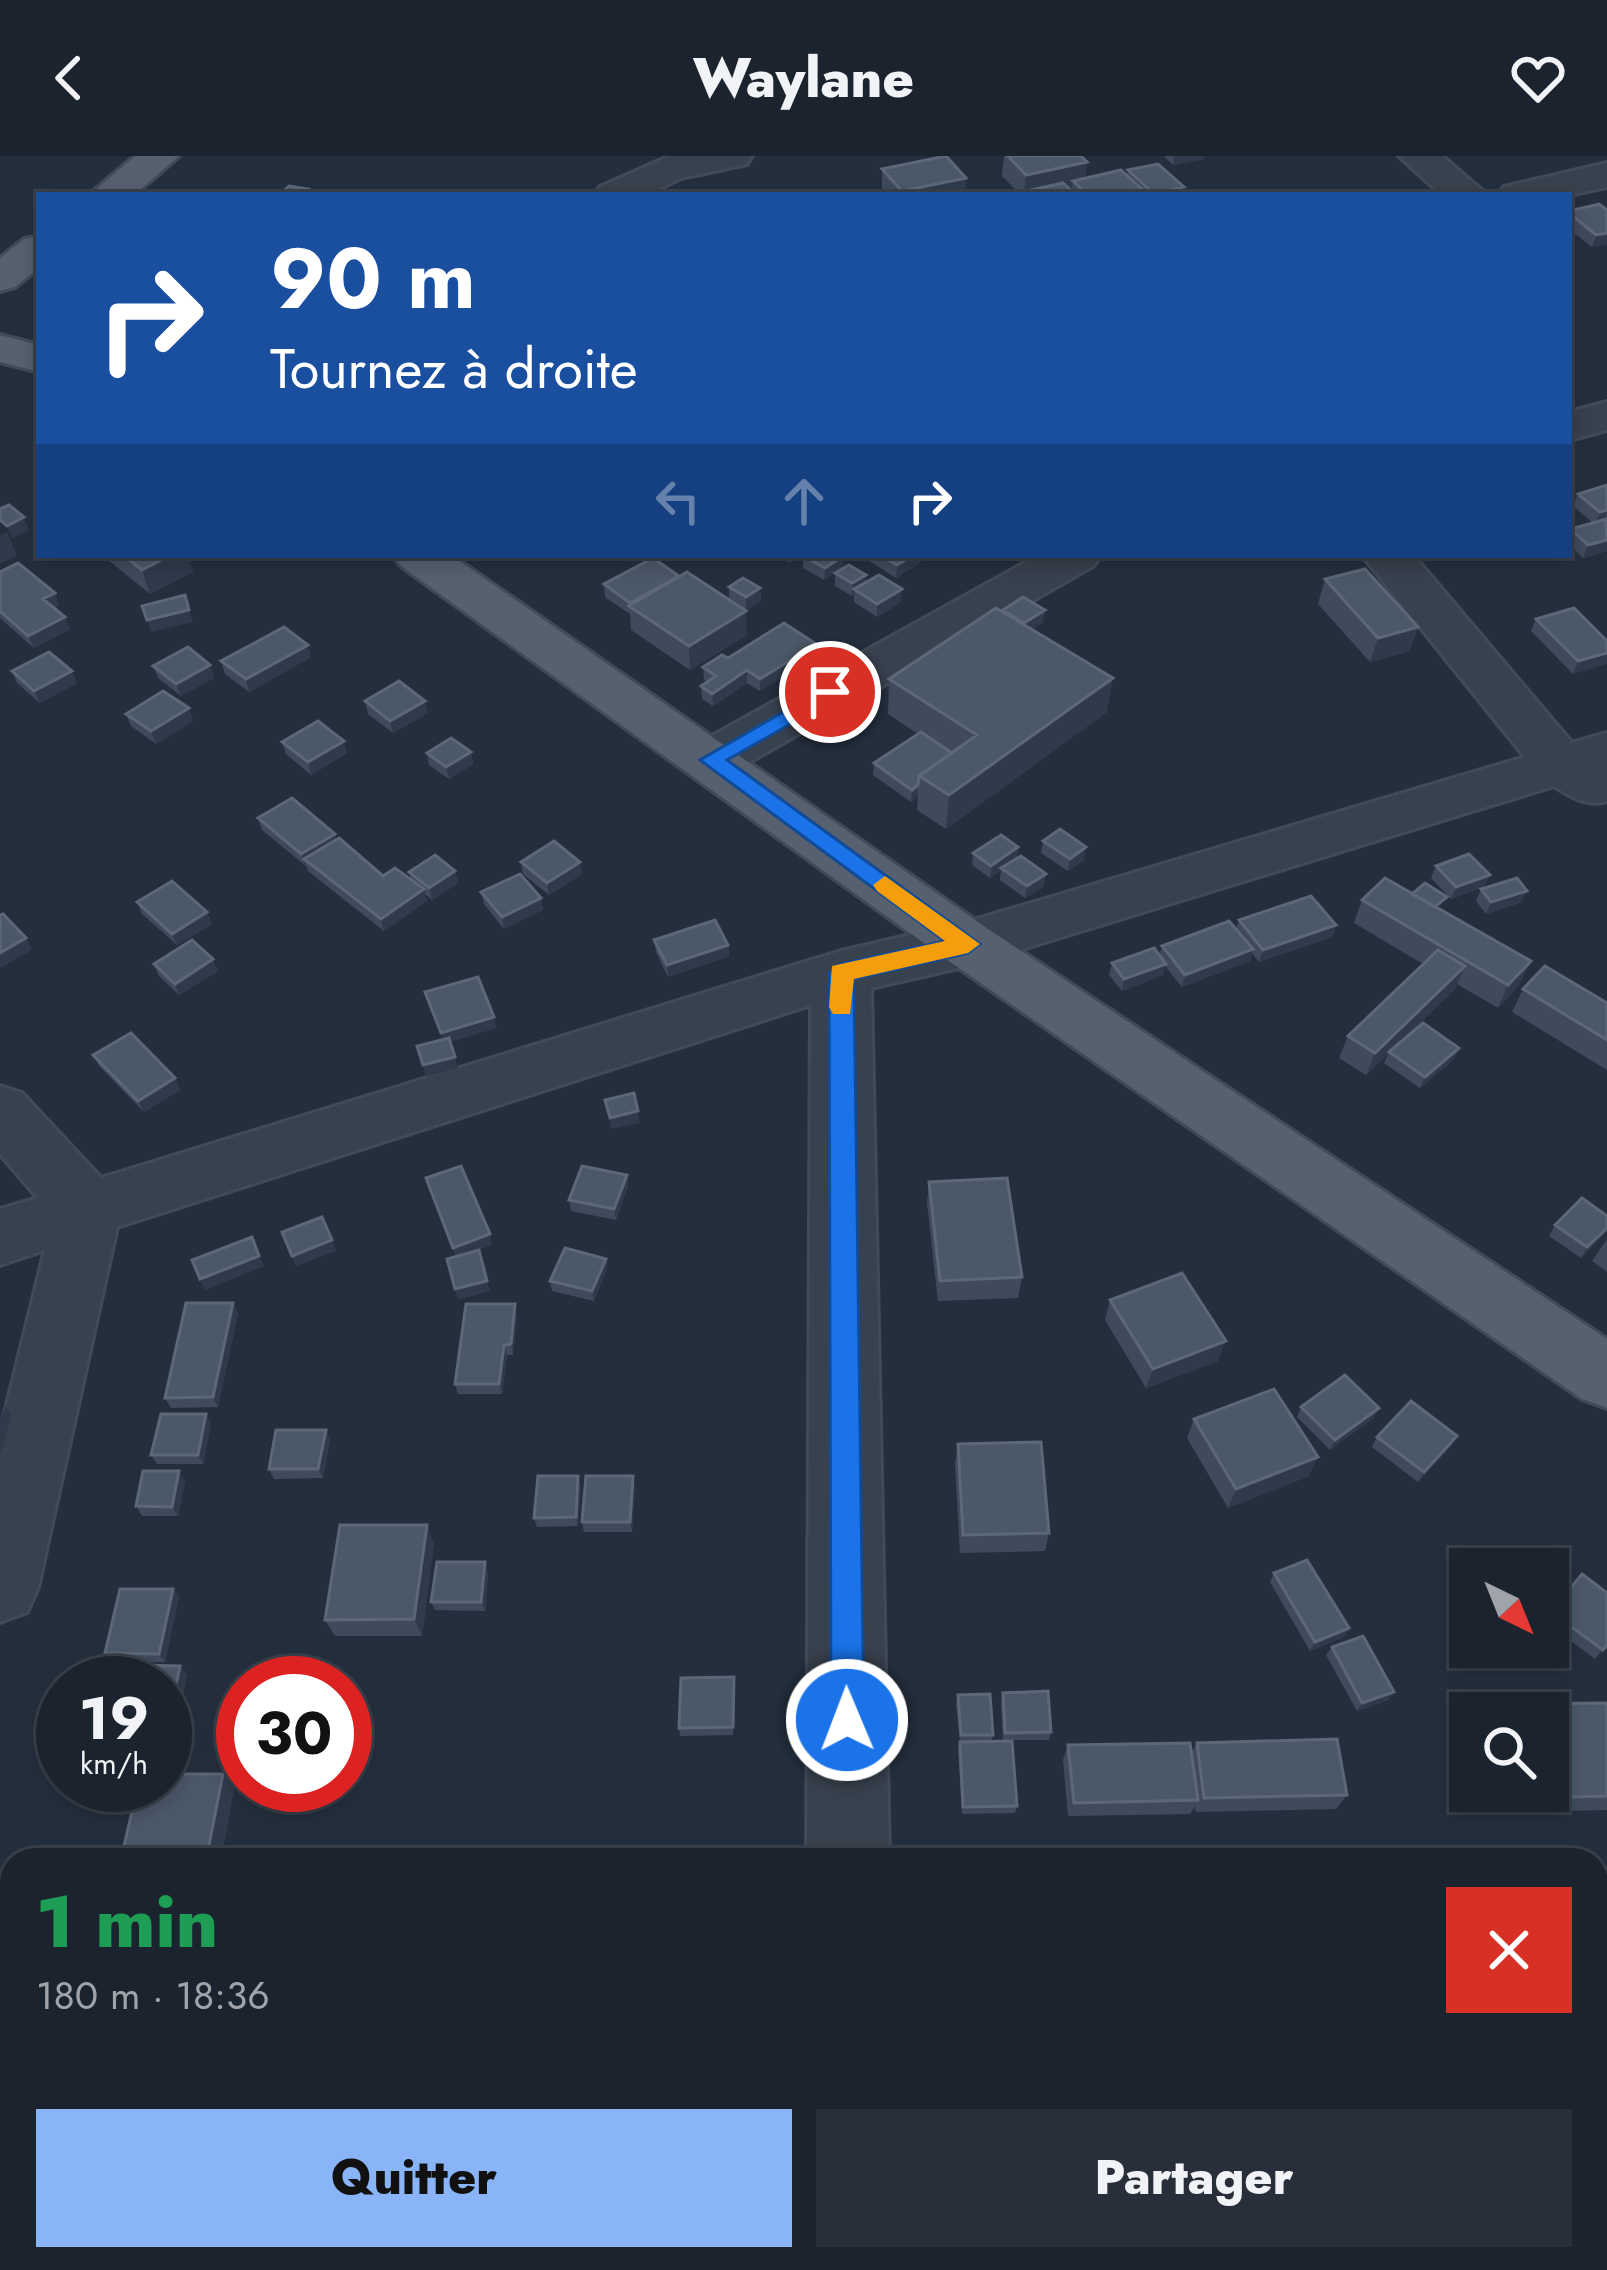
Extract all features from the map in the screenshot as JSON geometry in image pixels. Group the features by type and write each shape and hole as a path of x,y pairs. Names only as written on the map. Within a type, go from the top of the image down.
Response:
{"main road":[{"path":"113,192 160,156"},
{"path":"0,278 36,250"},
{"path":"0,348 36,358"},
{"path":"424,558 968,944 1607,1377"}],"street":[{"path":"620,192 670,168 733,156"},
{"path":"1418,156 1463,192"},
{"path":"1531,192 1607,175"},
{"path":"1572,425 1607,416"},
{"path":"711,760 1071,558"},
{"path":"0,1237 841,973 968,944 1592,770 1390,558"},
{"path":"841,973 848,1848"},
{"path":"0,1112 88,1209"},
{"path":"0,1587 88,1209"}],"building":[{"path":"946,156 966,178 902,191 882,169"},
{"path":"1008,156 1081,156 1087,162 1026,175"},
{"path":"1158,164 1184,187 1152,192 1128,170"},
{"path":"1121,170 1144,191 1085,192 1073,181"},
{"path":"1063,183 1073,192 1022,192"},
{"path":"289,186 308,189 305,192 282,192"},
{"path":"1599,204 1607,210 1607,233 1596,235 1572,210"},
{"path":"1607,485 1607,510 1600,512 1578,494"},
{"path":"9,505 24,517 7,526 0,520 0,509"},
{"path":"1606,519 1607,540 1588,545 1572,529"},
{"path":"127,558 165,558 142,570"},
{"path":"653,558 679,576 630,603 604,584"},
{"path":"807,558 840,558 825,568"},
{"path":"18,563 55,593 43,599 65,617 28,636 0,611 0,572"},
{"path":"849,565 866,575 852,583 835,573"},
{"path":"1365,569 1418,627 1378,638 1325,579"},
{"path":"687,572 746,611 689,646 629,606"},
{"path":"879,575 902,589 877,604 854,589"},
{"path":"743,578 760,588 746,597 729,587"},
{"path":"185,595 189,610 147,620 142,606"},
{"path":"1023,597 1045,610 1024,623 1003,610"},
{"path":"996,608 1113,678 949,795 919,776 977,735 889,679"},
{"path":"1574,608 1607,641 1607,653 1578,661 1536,619"},
{"path":"784,623 816,644 760,679 747,670 712,694 701,686 716,676 703,667 722,655 728,658"},
{"path":"284,627 308,645 246,679 221,661"},
{"path":"188,647 210,665 176,684 153,666"},
{"path":"49,652 72,671 34,691 12,671"},
{"path":"399,681 425,701 390,721 365,701"},
{"path":"163,691 189,708 151,731 126,714"},
{"path":"318,721 344,741 308,762 282,742"},
{"path":"921,732 952,753 919,776 912,790 874,763"},
{"path":"451,738 471,752 446,767 427,753"},
{"path":"292,798 335,834 301,854 258,818"},
{"path":"1060,829 1086,847 1070,859 1043,841"},
{"path":"1001,835 1018,847 991,866 973,853"},
{"path":"339,838 383,876 395,868 424,889 381,919 304,859"},
{"path":"554,841 580,862 547,883 521,862"},
{"path":"1469,854 1490,875 1456,887 1436,866"},
{"path":"435,855 455,871 429,888 409,872"},
{"path":"1021,856 1046,874 1027,886 1001,868"},
{"path":"520,874 541,898 502,917 481,892"},
{"path":"1385,878 1531,961 1508,985 1362,900"},
{"path":"1517,878 1527,891 1491,902 1481,889"},
{"path":"172,881 207,912 172,934 137,902"},
{"path":"1425,883 1447,897 1435,907 1412,894"},
{"path":"1311,896 1336,925 1263,950 1239,920"},
{"path":"0,915 26,938 0,953"},
{"path":"715,920 728,945 667,965 654,940"},
{"path":"1229,921 1253,949 1185,975 1162,946"},
{"path":"192,940 213,959 175,984 154,964"},
{"path":"1154,948 1166,964 1124,979 1112,963"},
{"path":"1438,950 1465,966 1375,1053 1348,1036"},
{"path":"1545,966 1607,1003 1607,1040 1523,989"},
{"path":"478,977 494,1017 441,1033 425,992"},
{"path":"1423,1023 1459,1048 1425,1077 1389,1052"},
{"path":"131,1033 175,1078 138,1101 93,1055"},
{"path":"449,1038 455,1057 423,1065 417,1046"},
{"path":"634,1093 638,1111 610,1118 605,1100"},
{"path":"461,1166 490,1234 453,1248 426,1178"},
{"path":"582,1166 627,1175 614,1209 569,1200"},
{"path":"1007,1178 1022,1277 940,1281 929,1182"},
{"path":"1582,1198 1607,1216 1607,1228 1587,1247 1555,1225"},
{"path":"322,1217 332,1240 292,1256 282,1232"},
{"path":"252,1237 259,1256 200,1279 192,1260"},
{"path":"565,1248 606,1259 592,1291 550,1281"},
{"path":"479,1250 487,1281 455,1289 447,1259"},
{"path":"1182,1273 1226,1341 1153,1369 1110,1300"},
{"path":"186,1303 233,1303 213,1397 165,1398"},
{"path":"466,1304 515,1304 511,1344 504,1345 499,1384 455,1384"},
{"path":"1345,1375 1379,1408 1335,1440 1301,1407"},
{"path":"1274,1389 1318,1457 1236,1489 1194,1419"},
{"path":"1411,1401 1457,1436 1424,1472 1377,1437"},
{"path":"161,1414 206,1414 198,1455 151,1455"},
{"path":"276,1430 326,1430 318,1469 269,1469"},
{"path":"1041,1442 1049,1533 963,1535 958,1444"},
{"path":"143,1471 179,1471 172,1507 136,1506"},
{"path":"538,1476 578,1476 576,1517 534,1518"},
{"path":"586,1476 633,1476 630,1522 582,1522"},
{"path":"340,1525 427,1525 414,1619 325,1620"},
{"path":"1307,1560 1349,1628 1315,1642 1274,1573"},
{"path":"437,1562 485,1562 481,1602 431,1602"},
{"path":"1582,1574 1607,1593 1607,1645 1603,1650 1569,1625 1569,1590"},
{"path":"120,1589 173,1589 159,1654 105,1653"},
{"path":"1363,1636 1394,1692 1362,1703 1332,1647"},
{"path":"734,1677 733,1727 679,1728 681,1678"},
{"path":"1048,1691 1051,1732 1005,1733 1003,1693"},
{"path":"990,1694 993,1735 961,1735 958,1695"},
{"path":"1569,1703 1607,1703 1607,1796 1569,1797"},
{"path":"1337,1739 1347,1795 1204,1798 1197,1743"},
{"path":"1012,1741 1017,1806 963,1807 960,1742"},
{"path":"1190,1743 1198,1800 1074,1803 1068,1745"},
{"path":"192,1774 216,1774 216,1809 208,1848 124,1848 132,1812 192,1812"}],"slow traffic":[{"path":"841,1007 841,973 968,944 885,885"}],"route":[{"path":"830,692 711,760 968,944 841,973 847,1720"}]}
